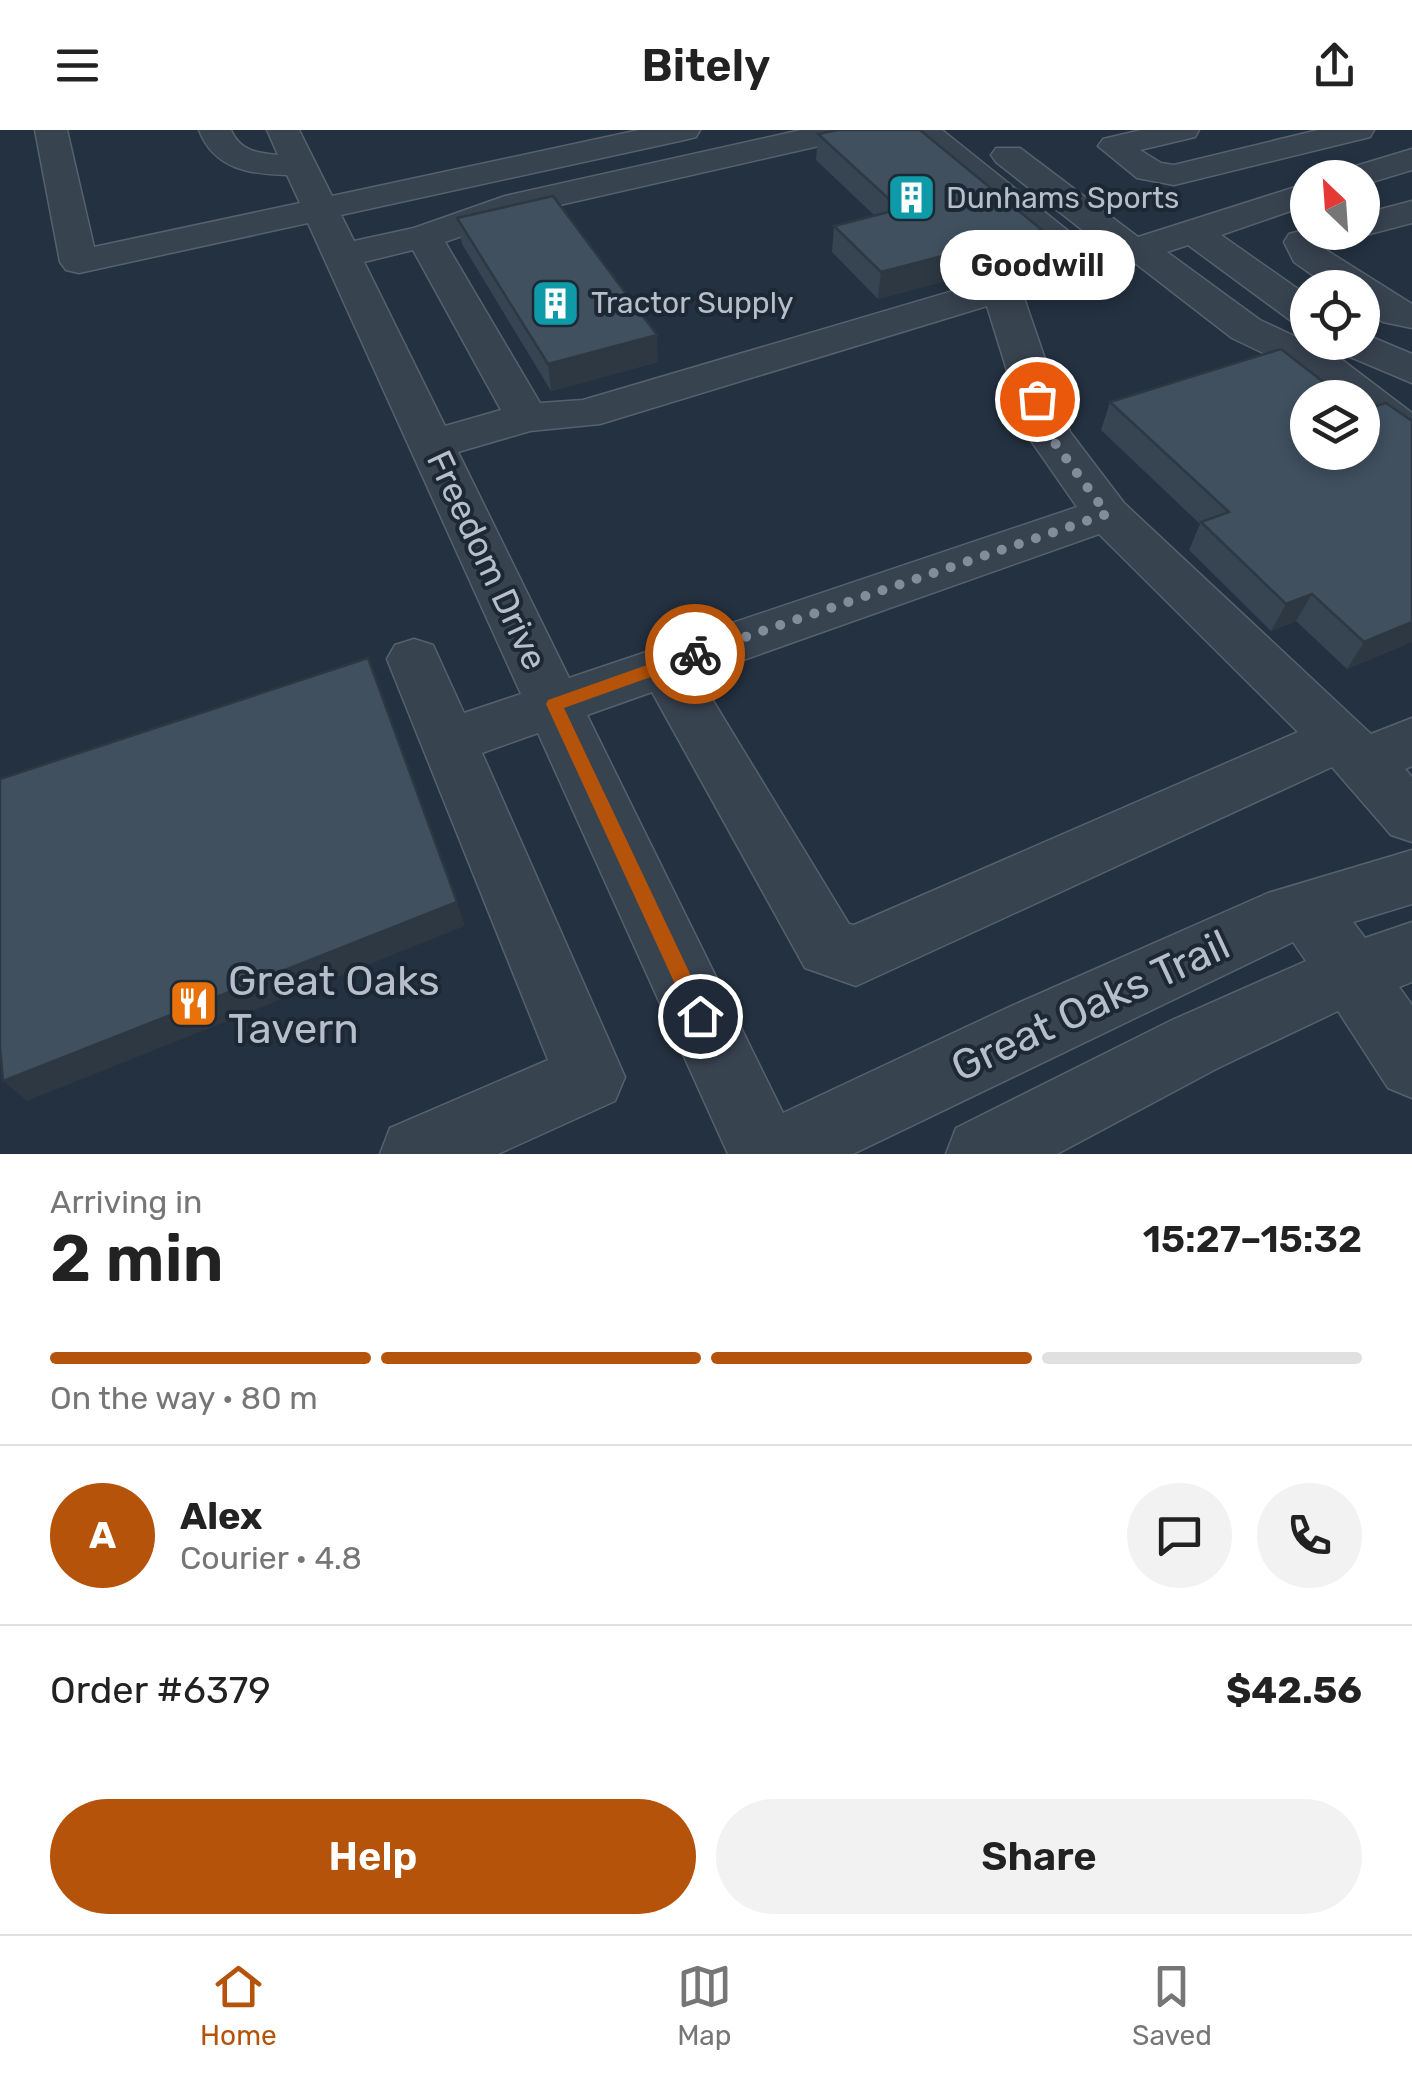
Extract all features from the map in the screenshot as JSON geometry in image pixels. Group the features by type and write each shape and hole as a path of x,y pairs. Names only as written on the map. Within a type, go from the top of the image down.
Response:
{"street":[{"path":"51,130 78,262 302,168"},
{"path":"216,130 220,146 231,158 302,168 674,131"},
{"path":"344,255 424,237 518,204 845,130"},
{"path":"922,130 1088,266"},
{"path":"975,130 1246,329 1322,366 1412,435"},
{"path":"1183,130 1115,146 1143,169 1159,176 1358,130"},
{"path":"1241,130 1274,150"},
{"path":"1380,168 1412,158"},
{"name":"Freedom Drive","path":"302,168 765,1154"},
{"path":"432,445 526,418 584,414 1138,251 1290,198"},
{"path":"1380,221 1412,212"},
{"path":"1193,232 1290,302"},
{"path":"424,237 526,418"},
{"path":"1328,250 1347,270"},
{"path":"1002,290 1049,435 1107,514 1371,748 1412,818"},
{"path":"1380,356 1412,370"},
{"path":"449,741 1107,514"},
{"path":"414,659 590,1077 416,1154"},
{"path":"664,665 828,947 856,956 1371,748"},
{"name":"Great Oaks Trail","path":"776,1154 1033,1030 1306,907 1412,877"},
{"path":"1306,907 1382,962 1412,1064"},
{"path":"982,1154 1273,1006 1382,962"}],"building":[{"name":"Dunhams Sports","path":"838,130 920,130 1042,230 881,272 834,226 900,209 818,134"},
{"name":"Tractor Supply","path":"553,196 657,335 548,364 457,218"},
{"path":"1281,349 1290,360 1321,380 1290,380 1290,470 1380,470 1380,405 1386,403 1412,421 1412,622 1364,642 1312,594 1286,604 1201,522 1229,512 1110,402"},
{"path":"368,658 457,902 3,1081 0,779"}],"way so far":[{"path":"695,654 1107,514 1049,435 1037,399"}],"place":[{"name":"Dunhams Sports","path":"911,198"},
{"name":"Tractor Supply","path":"556,303"},
{"name":"Goodwill","path":"1037,399"},
{"name":"Great Oaks Tavern","path":"193,1004"}],"route":[{"path":"695,654 554,704 700,1016"}]}
